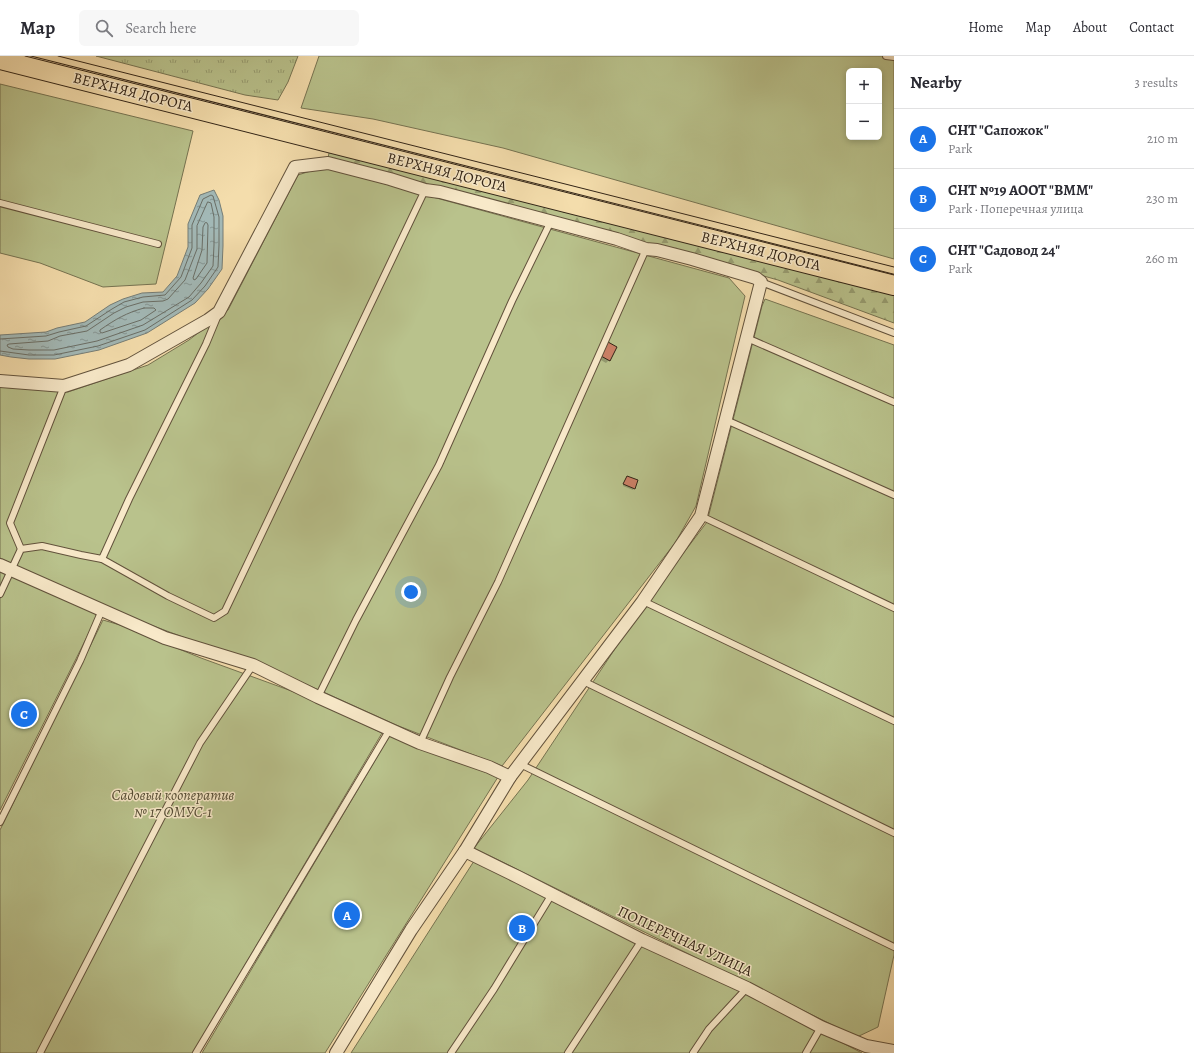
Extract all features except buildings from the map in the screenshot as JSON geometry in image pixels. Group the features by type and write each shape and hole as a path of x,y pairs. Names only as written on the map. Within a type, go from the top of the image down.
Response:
{"main road":[{"name":"ВЕРХНЯЯ ДОРОГА","path":"0,59 894,285"}],"street":[{"path":"0,381 64,386 129,365 208,320 219,312 295,167 328,163 390,179 425,190 440,192 551,221 617,239 646,249 657,250 699,261 756,278 761,282 701,516 643,601 510,778 465,851 411,930 336,1053"},
{"path":"0,565 165,638 252,665 318,697 420,743 489,767 510,778"},
{"name":"ПОПЕРЕЧНАЯ УЛИЦА","path":"465,851 642,940 747,988 821,1027 866,1046 894,1051"}],"lane":[{"path":"886,56 894,57"},
{"path":"21,549 42,546 102,559 168,596 214,618 225,611 425,190"},
{"path":"0,203 158,244"},
{"path":"318,697 356,620 439,465 512,301 551,221"},
{"path":"420,743 450,677 498,582 646,249"},
{"path":"761,282 894,333"},
{"path":"102,559 129,499 206,344 219,312"},
{"path":"747,338 894,402"},
{"path":"0,594 21,549 10,523 64,386"},
{"path":"726,420 894,495"},
{"path":"701,516 894,608"},
{"path":"643,601 894,721"},
{"path":"0,822 80,661 102,610"},
{"path":"40,1053 200,743 252,665"},
{"path":"583,681 894,833"},
{"path":"196,1053 390,729"},
{"path":"520,764 894,947"},
{"path":"451,1053 494,988 552,894"},
{"path":"568,1053 642,940"},
{"path":"693,1053 709,1029 747,988"},
{"path":"806,1053 821,1027"}],"green space":[{"path":"96,56 298,56 288,82 278,100 245,95"},
{"path":"319,56 894,56 894,259 503,148 373,119 301,108"},
{"path":"0,84 193,131 156,284 103,287 40,263 0,253"},
{"path":"330,148 894,294 894,323 778,280 527,210 328,158"},
{"path":"323,167 729,278 745,296 696,506 675,543 502,766 396,725 266,666 212,648 103,607 0,558 0,387 68,392 148,365 189,340 228,310 298,175"},
{"path":"765,299 894,345 894,955 878,1027 857,1037 474,848 528,780 644,605 707,522"},
{"path":"0,567 92,609 97,617 0,810"},
{"name":"Садовый кооператив № 17 ОМУС-1","path":"103,620 120,625 201,658 297,693 382,733 193,1053 0,1053 0,830"},
{"path":"390,735 498,777 325,1053 202,1053"},
{"path":"474,861 750,995 862,1053 351,1053"}],"water":[{"path":"214,190 219,200 223,216 222,269 208,289 195,303 147,333 99,350 55,359 29,359 0,355 0,335 46,332 85,322 110,305 123,299 142,293 163,292 177,276 188,247 188,224 200,195"}],"tram line":[{"path":"25,56 894,275"},
{"path":"58,56 894,267"}],"place":[{"name":"СНТ \"Садовод 24\"","path":"24,714"},
{"name":"СНТ \"Сапожок\"","path":"347,915"},
{"name":"СНТ №19 АООТ \"ВММ\"","path":"522,928"}]}
